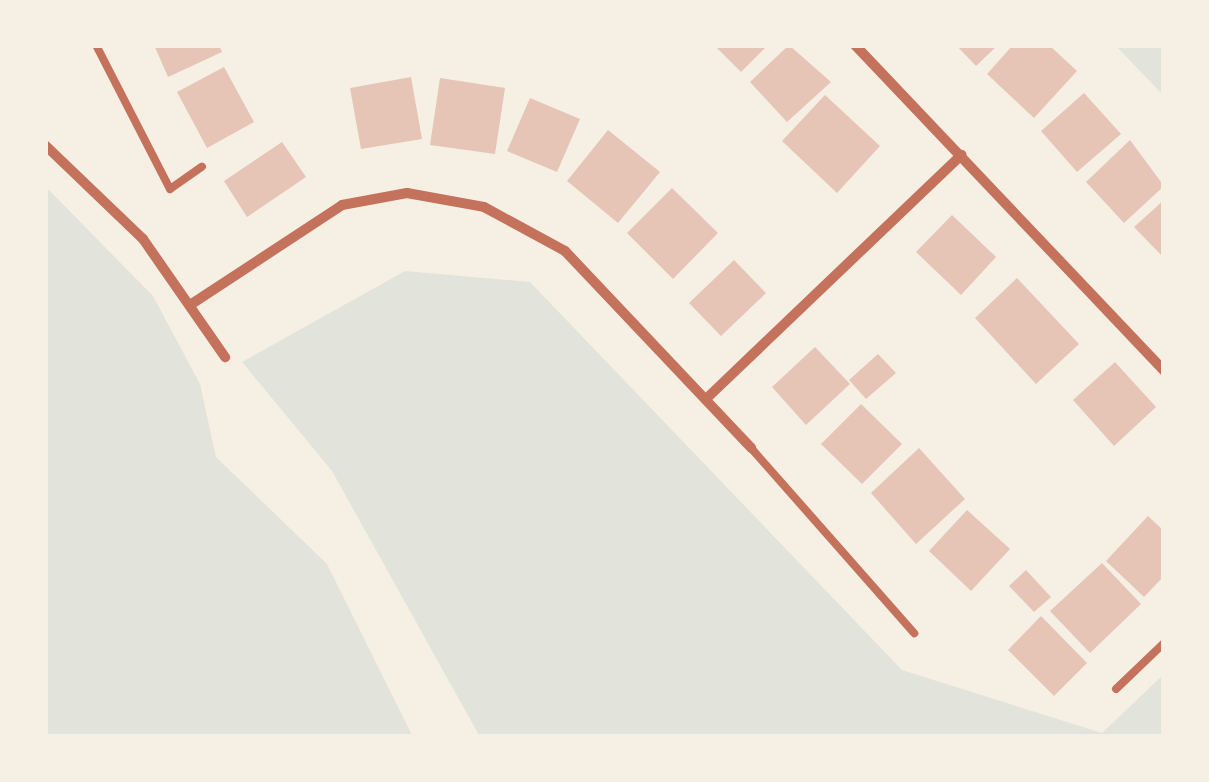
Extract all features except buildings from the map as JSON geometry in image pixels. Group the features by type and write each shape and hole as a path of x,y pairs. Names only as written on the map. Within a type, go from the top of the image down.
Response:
{"street":[{"path":"855,45 1164,371"},
{"path":"45,145 143,239 225,357"},
{"path":"707,398 961,154"},
{"path":"190,305 342,204 407,193 484,207 565,251 751,448"}],"lane":[{"path":"96,45 170,190 202,167"},
{"path":"751,448 914,634"},
{"path":"1116,690 1164,644"}],"shaded area":[{"path":"1115,45 1164,45 1164,96"},
{"path":"45,186 153,296 200,384 216,457 327,564 413,737 45,737"},
{"path":"405,271 530,282 902,670 1102,733 1164,674 1164,737 480,737 332,471 242,362"}]}
